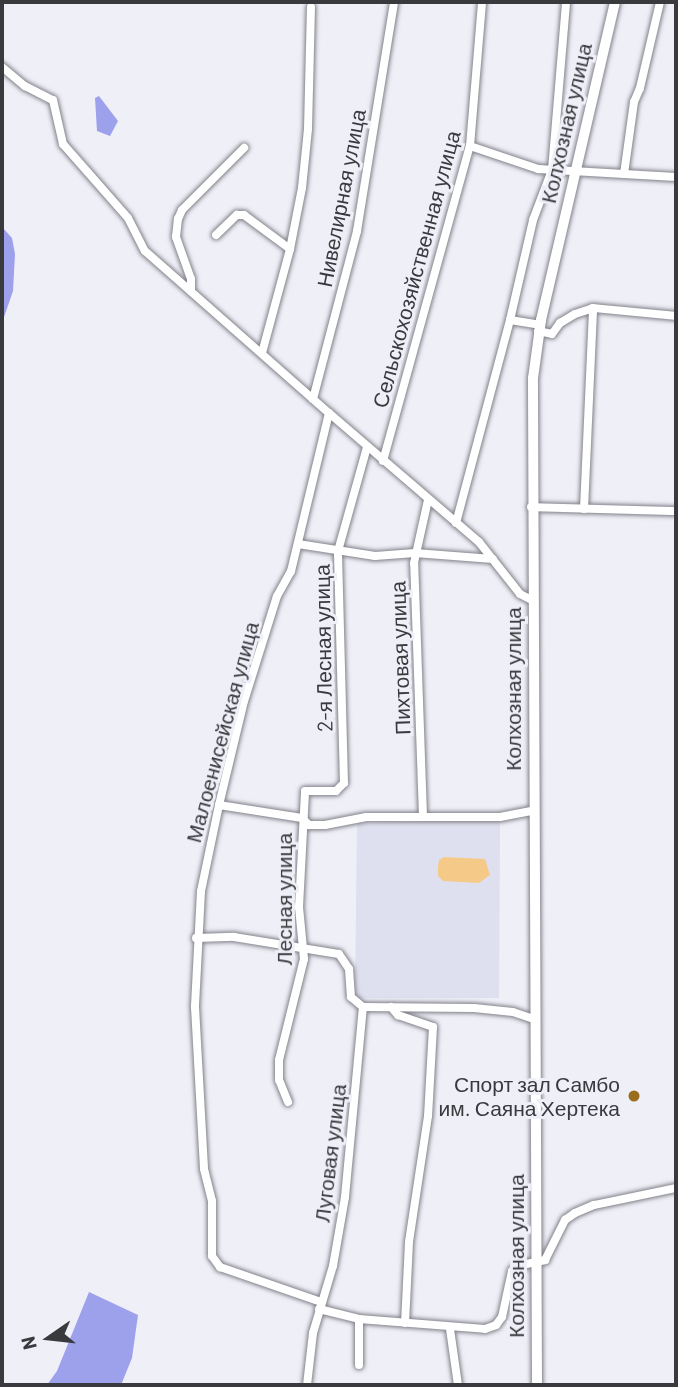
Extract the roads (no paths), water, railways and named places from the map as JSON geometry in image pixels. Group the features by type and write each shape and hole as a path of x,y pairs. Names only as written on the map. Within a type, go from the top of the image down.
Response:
{"main road":[{"name":"Колхозная улица","path":"537,1385 532,811 533,378 539,328 615,2"}],"street":[{"name":"Нивелирная улица","path":"313,399 357,231 394,2"},
{"name":"Сельскохозяйственная улица","path":"383,461 470,146 482,2"},
{"path":"456,523 510,320 533,220 552,170 566,2"},
{"path":"624,174 634,102 660,2"},
{"path":"261,353 290,249 302,188 308,130 311,7"},
{"path":"2,68 25,86 53,100 62,144 128,218 145,251 456,523 493,559 520,594 532,600"},
{"path":"470,146 538,169 676,177"},
{"path":"191,291 191,279 176,237 178,219 182,210 244,148"},
{"path":"216,235 237,215 244,215 290,249"},
{"path":"510,320 552,334 560,323 593,308 676,316"},
{"path":"584,509 593,308"},
{"name":"Малоенисейская улица","path":"320,1305 220,1267 212,1256 212,1200 202,1147 195,1007 196,937 201,891 219,805 244,701 277,596 291,571 329,413"},
{"name":"2-я Лесная улица","path":"302,818 305,792 336,791 344,783 338,551 367,447"},
{"name":"Пихтовая улица","path":"423,817 415,553 428,500"},
{"path":"531,508 676,511"},
{"path":"298,544 375,556 415,553 493,559"},
{"path":"219,805 302,818 309,825 325,825 366,817 500,817 532,811"},
{"name":"Лесная улица","path":"288,1102 279,1080 279,1060 301,978 304,947 299,907 302,818"},
{"path":"196,937 234,937 282,947 304,947 340,954 349,969 351,997 363,1007 474,1008 513,1012 533,1018"},
{"name":"Луговая улица","path":"307,1385 320,1305 333,1265 345,1197 363,1007"},
{"path":"391,1007 398,1015 433,1027 428,1115 409,1242 405,1324"},
{"path":"320,1305 359,1319 450,1329 485,1329 496,1325 502,1317 512,1271 517,1266 545,1260 565,1220 594,1205 676,1188"},
{"path":"359,1319 359,1364"},
{"path":"450,1329 458,1385"}],"water":[{"path":"99,96 118,121 110,136 97,131 95,98"},
{"path":"2,213 3,228 12,238 15,254 13,291 2,323"},
{"path":"89,1292 138,1315 132,1358 121,1385 47,1385 57,1371"}],"place":[{"name":"Спорт зал Самбо им. Саяна Хертека","path":"634,1096"}]}
